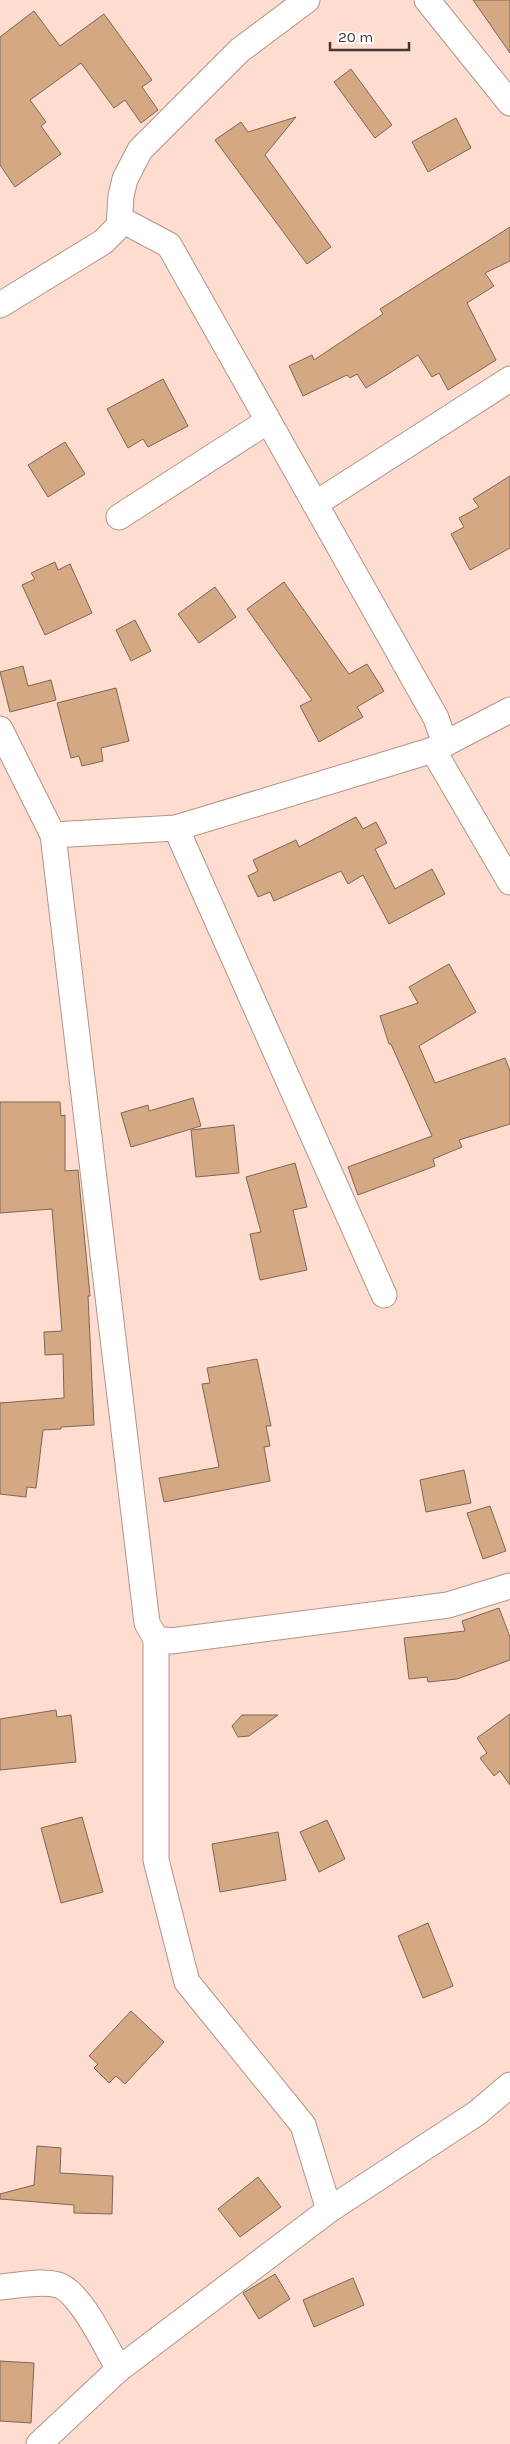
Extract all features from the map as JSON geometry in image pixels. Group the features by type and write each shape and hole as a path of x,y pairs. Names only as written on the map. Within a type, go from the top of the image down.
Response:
{"street":[{"path":"0,305 103,242 119,226 121,196 125,179 140,150 240,50 307,0"},
{"path":"427,0 510,103"},
{"path":"120,218 168,245 436,718 439,747 510,882"},
{"path":"315,504 510,379"},
{"path":"119,517 268,421"},
{"path":"54,835 176,828 439,747 510,710"},
{"path":"0,729 54,835 146,1613 156,1639 156,1860 187,1982 303,2125 329,2210"},
{"path":"176,828 384,1295"},
{"path":"156,1639 171,1641 448,1606 510,1586"},
{"path":"39,2444 119,2369 329,2210 477,2113 510,2085"},
{"path":"0,2287 51,2284 59,2285 75,2296 119,2369"}],"building":[{"path":"473,0 510,0 510,53"},
{"path":"34,11 60,46 104,14 152,80 142,87 158,110 141,123 125,100 114,108 81,63 30,100 46,122 41,126 61,154 15,187 0,165 0,37"},
{"path":"351,69 392,125 375,138 334,82"},
{"path":"296,117 265,155 331,247 307,264 215,140 241,122 248,132"},
{"path":"456,118 471,148 428,172 412,142"},
{"path":"510,227 510,261 485,273 494,286 467,303 496,360 448,390 439,373 432,377 418,355 366,388 357,374 350,378 347,375 303,396 289,366 312,355 314,360 383,314 380,309"},
{"path":"163,379 188,426 148,447 143,439 128,448 107,409"},
{"path":"65,442 85,474 48,497 28,465"},
{"path":"510,476 510,548 470,570 451,534 464,527 459,518 479,507 473,499"},
{"path":"55,562 58,570 70,564 92,613 45,635 22,585 35,579 31,573"},
{"path":"284,582 349,674 367,664 384,691 357,707 363,717 319,742 300,706 312,700 247,609"},
{"path":"215,587 236,617 199,643 178,614"},
{"path":"135,620 151,651 131,661 116,630"},
{"path":"23,666 28,686 51,680 56,700 10,712 0,672"},
{"path":"116,688 129,741 101,748 103,761 82,766 79,756 71,758 57,703"},
{"path":"356,817 363,829 376,822 387,843 375,849 395,889 432,869 445,894 389,924 363,875 348,884 341,871 274,901 270,892 258,897 248,876 258,871 253,860 296,840 299,847"},
{"path":"449,964 476,1012 419,1046 435,1083 505,1058 510,1071 510,1124 459,1140 462,1147 433,1159 435,1166 358,1195 348,1167 432,1136 391,1044 389,1044 380,1016 418,1003 409,987"},
{"path":"193,1098 201,1126 131,1147 121,1113 148,1105 149,1111"},
{"path":"0,1102 60,1102 61,1116 65,1115 65,1171 78,1170 90,1296 88,1296 94,1425 43,1430 36,1488 27,1487 26,1497 0,1494 0,1403 64,1398 63,1354 45,1355 44,1332 62,1331 52,1209 0,1213"},
{"path":"234,1125 239,1173 196,1177 191,1130"},
{"path":"295,1163 307,1207 293,1210 307,1270 260,1280 250,1234 261,1232 246,1177"},
{"path":"257,1359 271,1426 266,1426 270,1446 264,1447 270,1481 164,1502 159,1478 219,1467 202,1384 210,1383 207,1368"},
{"path":"464,1470 471,1503 426,1512 420,1480"},
{"path":"490,1506 506,1551 483,1559 467,1513"},
{"path":"499,1608 510,1637 510,1660 457,1679 428,1682 427,1677 409,1679 404,1638 465,1631 462,1621"},
{"path":"56,1710 57,1717 71,1715 76,1762 0,1770 0,1719"},
{"path":"510,1714 510,1785 500,1771 494,1776 480,1758 487,1753 477,1738"},
{"path":"242,1715 278,1715 249,1736 238,1737 232,1726"},
{"path":"82,1817 103,1892 61,1903 41,1828"},
{"path":"327,1820 345,1859 319,1872 300,1832"},
{"path":"278,1832 286,1880 220,1892 212,1844"},
{"path":"428,1923 453,1986 423,1998 398,1936"},
{"path":"131,2011 164,2042 125,2084 116,2076 109,2083 94,2068 98,2064 89,2056"},
{"path":"37,2146 61,2148 60,2173 113,2176 112,2214 74,2213 74,2205 0,2199 0,2194 34,2185"},
{"path":"258,2177 281,2207 240,2237 218,2209"},
{"path":"275,2274 290,2299 259,2319 243,2293"},
{"path":"353,2278 364,2305 314,2327 303,2300"},
{"path":"0,2361 34,2363 31,2423 0,2421"}]}
